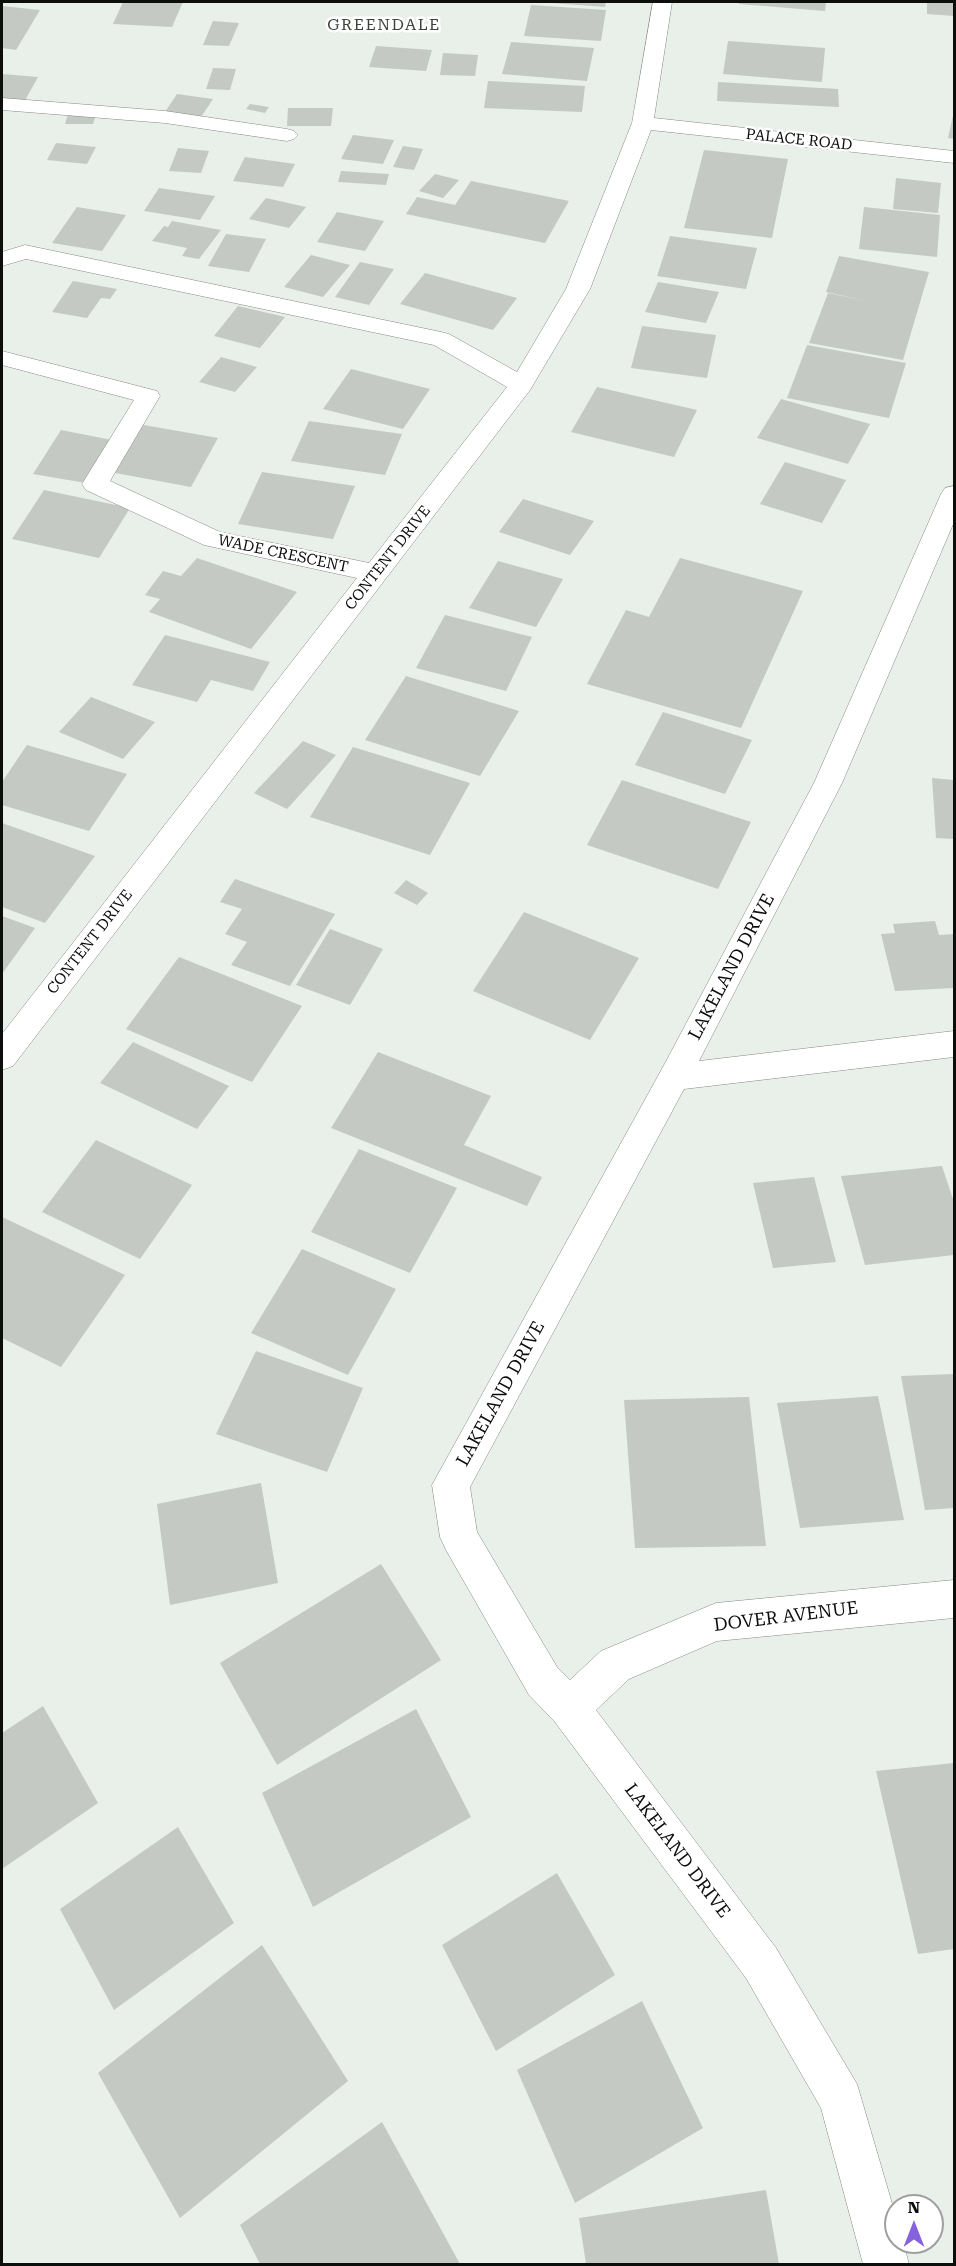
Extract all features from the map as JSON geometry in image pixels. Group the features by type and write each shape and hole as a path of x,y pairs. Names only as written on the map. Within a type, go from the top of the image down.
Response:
{"street":[{"name":"CONTENT DRIVE","path":"2,1057 521,385 578,289 643,123 662,2"},
{"path":"2,104 165,117 287,135"},
{"name":"PALACE ROAD","path":"643,123 954,157"},
{"path":"2,260 25,252 441,339 521,385"},
{"name":"WADE CRESCENT","path":"2,358 148,396 95,483 213,539 376,573"},
{"name":"LAKELAND DRIVE","path":"886,2265 841,2100 761,1963 569,1708 543,1682 459,1537 451,1485 674,1077 828,783 954,494"},
{"path":"674,1077 954,1044"},
{"name":"DOVER AVENUE","path":"569,1708 615,1665 716,1622 954,1599"}],"building":[{"path":"123,2 183,2 172,27 113,24"},
{"path":"537,2 606,2 605,7"},
{"path":"739,2 826,2 825,11 739,4"},
{"path":"927,2 954,2 954,16 927,14"},
{"path":"531,5 606,10 601,41 524,36"},
{"path":"2,6 40,10 16,50 2,48"},
{"path":"213,21 239,23 229,46 203,45"},
{"path":"728,41 825,48 822,82 723,74"},
{"path":"511,42 594,48 587,81 502,74"},
{"path":"376,46 432,50 426,71 369,67"},
{"path":"443,53 478,55 475,76 440,75"},
{"path":"213,68 236,69 230,90 206,89"},
{"path":"2,74 38,77 23,104 2,102"},
{"path":"488,81 585,86 582,112 484,108"},
{"path":"718,82 838,89 839,107 717,101"},
{"path":"177,94 213,99 201,117 165,112"},
{"path":"250,104 269,107 265,113 246,109"},
{"path":"288,108 333,108 331,126 287,126"},
{"path":"954,111 954,139 948,138"},
{"path":"68,114 96,115 93,124 65,124"},
{"path":"353,135 394,140 383,164 341,159"},
{"path":"56,143 96,147 87,164 47,160"},
{"path":"403,146 423,149 414,170 393,167"},
{"path":"178,148 209,151 201,173 169,171"},
{"path":"704,150 788,159 772,238 684,228"},
{"path":"245,157 295,164 283,187 233,181"},
{"path":"341,171 389,174 386,185 338,182"},
{"path":"435,174 459,180 443,198 419,191"},
{"path":"896,178 941,183 938,213 893,209"},
{"path":"471,181 569,201 545,243 406,214 417,197 455,205"},
{"path":"159,188 215,196 200,220 144,211"},
{"path":"266,198 306,207 289,228 249,219"},
{"path":"77,207 126,215 102,251 52,243"},
{"path":"864,207 940,215 937,257 859,249"},
{"path":"337,212 384,221 365,251 317,242"},
{"path":"172,221 221,230 199,259 182,256 187,248 152,241 164,226 168,227"},
{"path":"226,234 266,239 249,272 208,266"},
{"path":"670,236 757,248 746,289 657,276"},
{"path":"311,255 350,265 323,297 284,287"},
{"path":"839,256 929,272 903,360 809,343 828,293 867,301 826,292"},
{"path":"360,262 394,269 369,305 335,297"},
{"path":"425,273 517,298 493,330 400,304"},
{"path":"73,281 117,289 110,299 101,298 87,318 52,312"},
{"path":"658,282 719,292 706,323 645,312"},
{"path":"238,306 285,317 260,348 214,336"},
{"path":"642,326 716,335 707,378 631,368"},
{"path":"807,345 906,363 889,418 787,398"},
{"path":"221,357 257,367 235,392 199,382"},
{"path":"351,369 430,389 403,429 323,409"},
{"path":"597,387 697,410 674,457 571,432"},
{"path":"781,399 870,424 848,464 757,438"},
{"path":"309,421 402,434 385,475 291,461"},
{"path":"138,424 218,438 191,487 110,472"},
{"path":"61,430 112,440 86,483 33,474"},
{"path":"785,462 846,480 822,523 760,504"},
{"path":"262,472 355,486 333,539 238,524"},
{"path":"44,490 130,508 99,558 12,539"},
{"path":"523,499 594,521 570,555 499,532"},
{"path":"197,558 297,592 251,649 149,612 160,599 145,595 163,571 181,576"},
{"path":"680,558 803,591 741,728 587,684 626,610 649,617"},
{"path":"498,561 563,579 536,627 469,608"},
{"path":"445,615 532,637 506,691 416,668"},
{"path":"165,635 270,662 253,691 211,680 197,702 132,685"},
{"path":"406,676 519,711 480,776 365,740"},
{"path":"91,697 155,722 123,759 59,732"},
{"path":"663,712 752,740 725,794 635,765"},
{"path":"303,741 336,755 287,809 254,793"},
{"path":"27,745 127,774 89,831 2,805 2,782"},
{"path":"353,747 470,783 430,855 310,817"},
{"path":"932,778 954,780 954,839 936,838"},
{"path":"622,780 751,822 718,889 587,845"},
{"path":"2,823 95,856 45,923 2,907"},
{"path":"235,879 335,914 290,986 231,965 247,942 225,934 242,909 220,902"},
{"path":"406,880 428,893 417,905 394,893"},
{"path":"524,912 639,958 590,1040 473,991"},
{"path":"2,916 35,928 2,974"},
{"path":"935,921 939,935 954,934 954,988 895,991 881,934 895,933 893,924"},
{"path":"330,929 383,949 350,1005 296,985"},
{"path":"179,957 302,1006 252,1082 126,1029"},
{"path":"133,1042 229,1086 197,1129 100,1083"},
{"path":"378,1052 491,1096 464,1145 542,1177 527,1206 331,1128"},
{"path":"96,1140 192,1185 140,1259 42,1212"},
{"path":"359,1149 457,1188 410,1273 311,1232"},
{"path":"942,1166 954,1202 954,1255 865,1265 841,1176"},
{"path":"814,1177 836,1262 773,1268 753,1183"},
{"path":"2,1217 125,1275 61,1367 2,1338"},
{"path":"302,1249 396,1289 348,1375 251,1333"},
{"path":"256,1351 363,1388 327,1472 216,1434"},
{"path":"954,1374 954,1508 925,1510 901,1376"},
{"path":"878,1396 904,1520 800,1528 777,1403"},
{"path":"749,1397 766,1546 635,1548 624,1400"},
{"path":"261,1483 278,1583 170,1605 157,1504"},
{"path":"381,1564 441,1660 277,1765 220,1663"},
{"path":"43,1706 98,1803 2,1869 2,1733"},
{"path":"416,1709 471,1817 313,1907 262,1793"},
{"path":"954,1763 954,1949 918,1954 876,1771"},
{"path":"178,1827 234,1923 114,2010 60,1909"},
{"path":"557,1873 615,1975 496,2051 442,1945"},
{"path":"262,1945 348,2081 180,2218 98,2073"},
{"path":"642,2001 703,2128 575,2203 517,2070"},
{"path":"382,2122 460,2264 260,2264 240,2225"},
{"path":"766,2190 779,2264 586,2264 579,2218"}],"district":[{"name":"GREENDALE","path":"384,25"}]}
